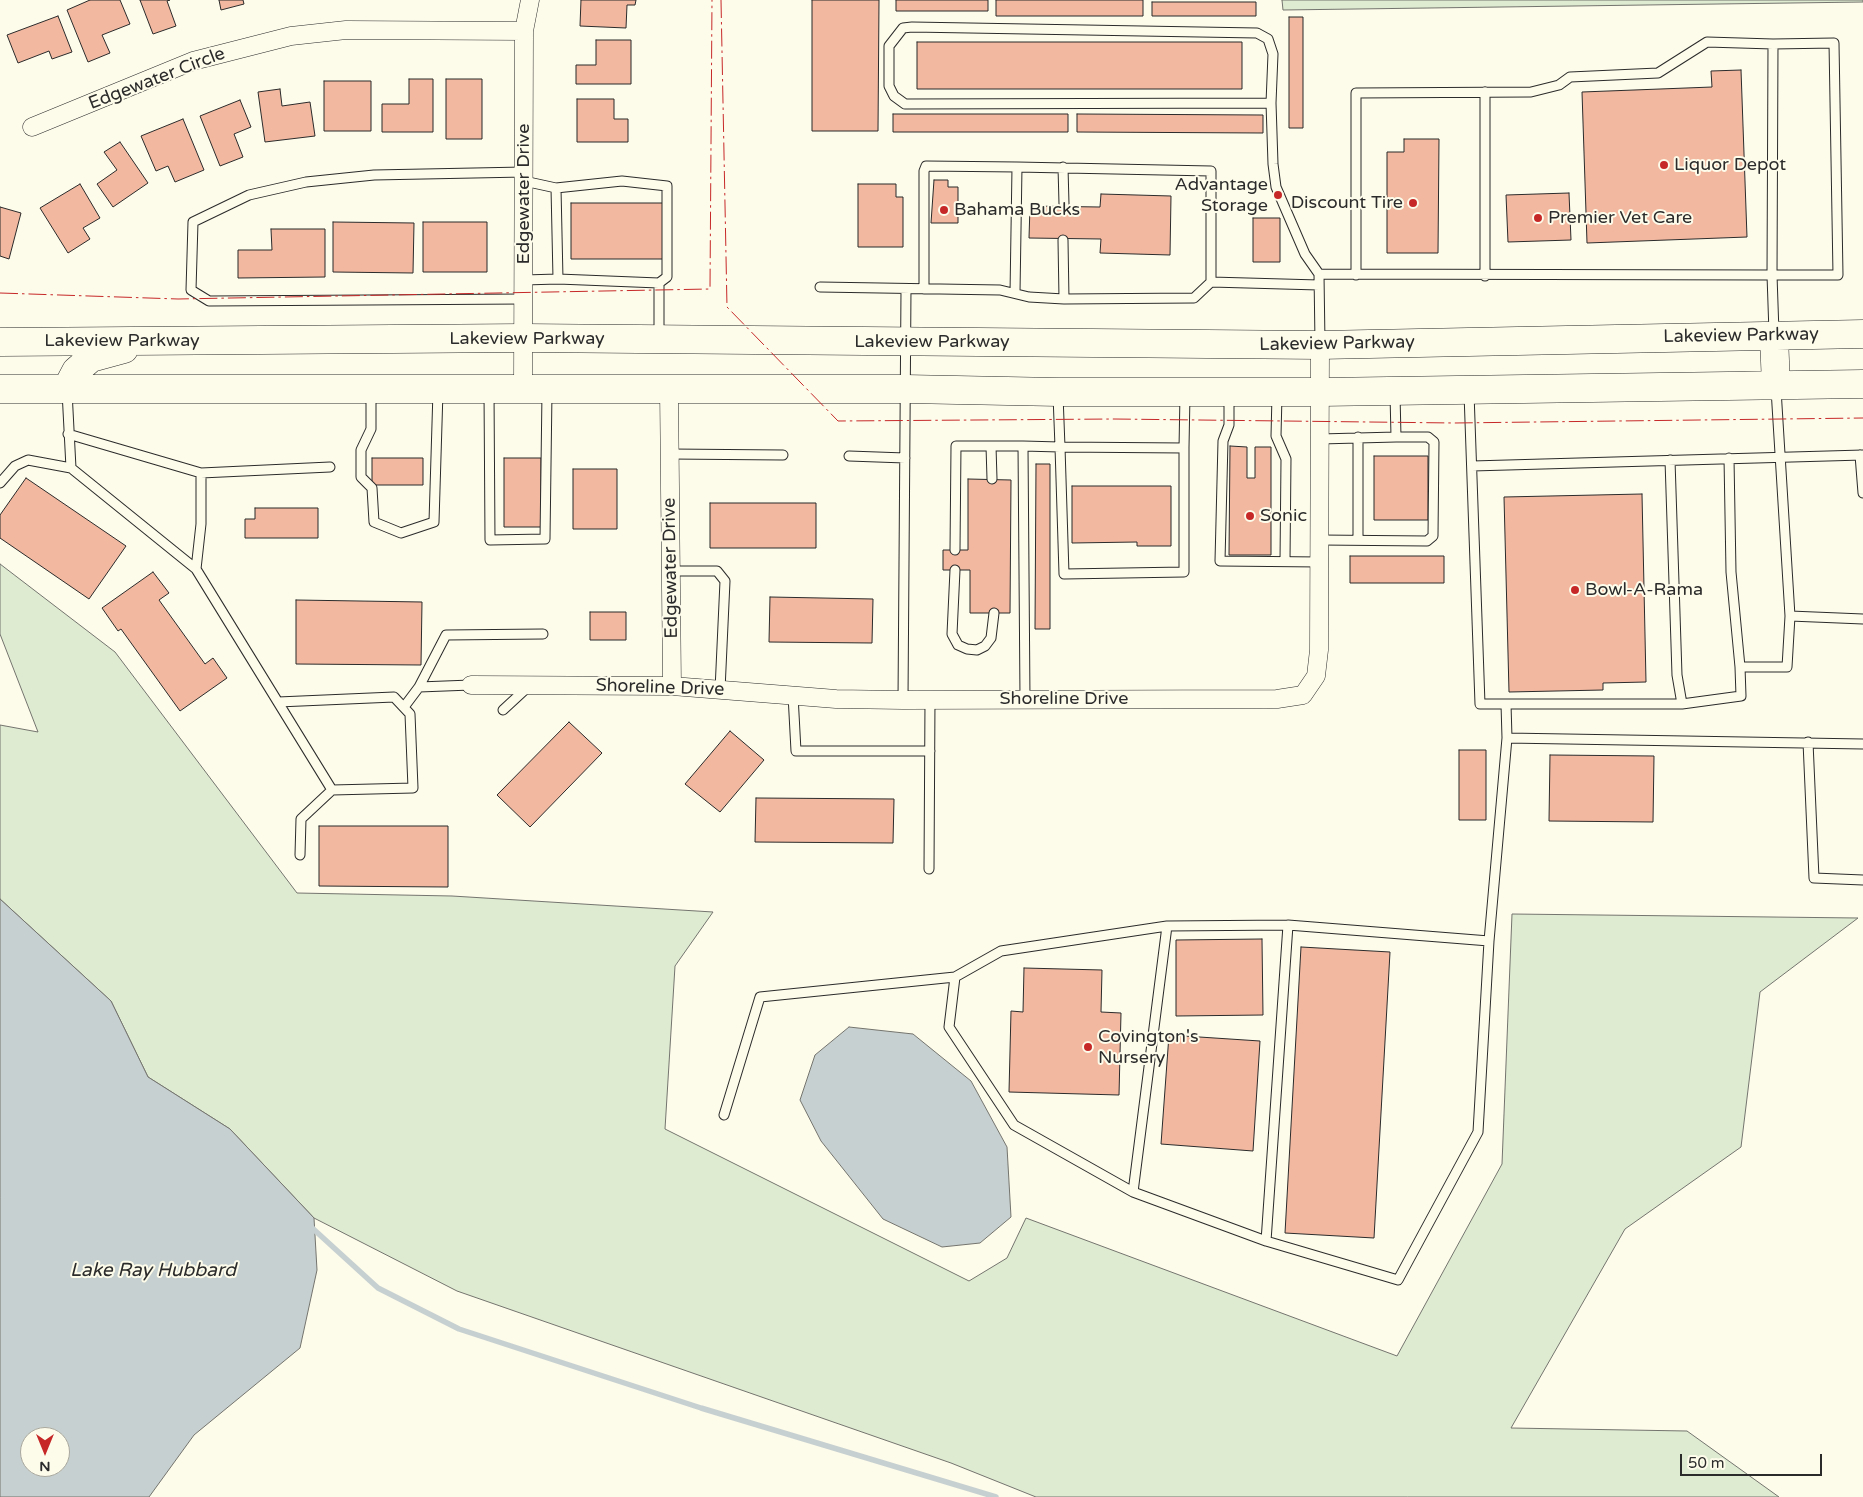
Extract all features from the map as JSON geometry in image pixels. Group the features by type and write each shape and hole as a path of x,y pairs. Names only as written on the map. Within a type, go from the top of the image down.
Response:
{"main road":[{"name":"Lakeview Parkway","path":"0,342 524,338 1320,345 1863,334"},
{"path":"1774,336 1776,386"},
{"path":"67,388 76,371 91,358 122,349 207,340"},
{"path":"0,389 535,388 1321,392 1863,384"}],"street":[{"name":"Edgewater Drive","path":"530,0 524,31 524,338 535,388"},
{"name":"Edgewater Circle","path":"32,127 193,61 291,36 346,30 524,31"},
{"name":"Shoreline Drive","path":"471,685 672,686 793,695 903,700 1277,698 1303,695 1316,676 1319,650 1320,345"},
{"name":"Edgewater Drive","path":"669,389 672,686"}],"lane":[{"path":"1271,103 905,104 894,96 889,86 889,46 903,28 912,27 1257,33 1268,39 1272,54 1271,103 1273,164 1276,187 1305,254 1319,274 1320,345"},
{"path":"1319,274 1838,276 1834,43 1707,42 1658,73 1570,77 1559,85 1531,92 1356,93 1356,274"},
{"path":"1773,44 1772,275 1774,336"},
{"path":"1485,92 1485,276"},
{"path":"924,289 924,171 926,166 1211,171 1211,282"},
{"path":"1016,294 1017,167"},
{"path":"1063,167 1064,204"},
{"path":"524,280 558,279 659,283 667,277 667,186 622,181 556,188 524,177 374,175 306,182 249,195 193,222 191,290 209,301 524,299"},
{"path":"556,188 558,279"},
{"path":"1063,240 1064,299"},
{"path":"820,288 1000,290 1016,294 1064,299 1194,298 1211,282 1319,285"},
{"path":"659,283 659,340"},
{"path":"903,700 906,289"},
{"path":"1740,667 1787,667 1790,616 1776,386"},
{"path":"67,388 71,468"},
{"path":"372,388 371,429 360,450 361,477 372,488 374,522 401,533 434,522 438,388"},
{"path":"489,388 490,540 546,539 548,468 535,388"},
{"path":"1469,390 1480,704 1682,704 1741,696 1731,572 1729,458"},
{"path":"1394,391 1396,437"},
{"path":"1058,392 1064,574 1184,572 1185,392"},
{"path":"1229,392 1229,425 1223,441 1220,561 1320,562"},
{"path":"1278,392 1276,436 1286,459 1285,561"},
{"path":"68,434 201,473 330,467"},
{"path":"1358,437 1358,540"},
{"path":"1320,439 1428,437 1434,442 1433,536 1427,541 1320,540"},
{"path":"955,550 956,446 1184,448"},
{"path":"991,446 992,479"},
{"path":"1024,446 1025,700"},
{"path":"670,454 783,455"},
{"path":"1472,466 1862,455 1863,493"},
{"path":"849,456 905,458"},
{"path":"0,483 15,466 28,460 71,468 196,569 332,790"},
{"path":"1670,460 1677,675 1682,704"},
{"path":"196,569 201,524 201,473"},
{"path":"955,570 952,634 958,645 967,649 977,650 985,646 991,638 994,613"},
{"path":"671,571 717,571 725,581 720,690"},
{"path":"1790,616 1863,619"},
{"path":"404,707 418,686 446,635 543,634"},
{"path":"418,686 471,685"},
{"path":"503,710 531,685"},
{"path":"793,695 796,751 930,751"},
{"path":"278,702 394,697 410,714 413,788 332,790 302,819 300,855"},
{"path":"929,869 930,700"},
{"path":"955,977 949,1027 1014,1125 1133,1192 1266,1241 1398,1280 1478,1132 1489,941 1507,738 1506,704"},
{"path":"1507,738 1863,744"},
{"path":"1808,742 1814,878 1863,880"},
{"path":"724,1115 760,997 955,977 1001,951 1167,926 1288,925 1489,941"},
{"path":"1266,1241 1288,925"},
{"path":"1133,1192 1167,926"}],"green space":[{"path":"1282,0 1863,0 1863,2 1283,10"},
{"path":"0,564 115,652 297,893 452,896 713,912 675,966 665,1129 969,1281 1007,1258 1026,1218 1397,1356 1502,1164 1512,914 1858,918 1760,992 1741,1147 1625,1229 1511,1428 1687,1431 1779,1497 1036,1497 951,1463 457,1291 314,1218 230,1129 148,1077 111,1001 0,899 0,725 38,732 0,634"}],"water":[{"name":"Lake Ray Hubbard","path":"0,899 111,1001 148,1077 230,1129 314,1218 317,1270 300,1348 194,1435 149,1497 0,1497"},
{"path":"849,1027 913,1034 971,1081 1007,1147 1011,1217 980,1243 942,1247 883,1219 821,1141 800,1100 815,1055"}],"building":[{"path":"90,0 120,0 130,24 102,35 110,53 88,62 67,10"},
{"path":"140,0 170,0 167,1 176,26 153,34"},
{"path":"219,0 243,0 244,4 221,10"},
{"path":"581,0 636,0 635,5 627,5 626,28 580,26"},
{"path":"812,0 879,0 878,131 812,131"},
{"path":"896,0 988,0 988,11 896,11"},
{"path":"996,0 1143,0 1143,16 996,16"},
{"path":"1152,2 1256,2 1256,16 1152,16"},
{"path":"58,16 72,52 52,59 49,51 18,63 7,35"},
{"path":"1289,17 1303,17 1303,128 1289,128"},
{"path":"596,40 631,40 631,84 576,84 576,65 596,65"},
{"path":"917,42 1242,42 1242,89 917,89"},
{"name":"Liquor Depot","path":"1741,70 1747,237 1587,243 1582,92 1712,87 1711,71"},
{"path":"409,79 433,79 433,132 382,132 382,104 409,104"},
{"path":"446,79 482,79 482,139 446,139"},
{"path":"324,81 371,81 371,131 324,131"},
{"path":"280,89 282,106 310,102 315,136 265,142 258,92"},
{"path":"577,99 614,99 614,119 628,119 628,142 577,142"},
{"path":"240,100 251,127 234,134 243,157 220,166 200,116"},
{"path":"893,114 1068,114 1068,132 893,132"},
{"path":"1077,114 1263,115 1263,133 1077,132"},
{"path":"183,119 204,170 175,182 168,166 156,171 141,136"},
{"name":"Discount Tire","path":"1404,139 1439,139 1438,253 1387,253 1387,152 1404,152"},
{"path":"120,142 148,183 113,207 97,184 117,170 104,152"},
{"name":"Bahama Bucks","path":"934,180 948,180 948,187 958,187 958,223 931,223"},
{"path":"80,184 100,218 83,228 90,239 68,253 40,208"},
{"path":"858,184 896,184 896,197 903,197 903,247 858,247"},
{"name":"Premier Vet Care","path":"1569,193 1571,240 1508,242 1506,195"},
{"path":"1101,194 1171,196 1170,255 1100,253 1101,239 1029,238 1030,206 1100,207"},
{"path":"571,203 664,203 664,259 571,259"},
{"path":"0,207 21,213 9,259 0,256"},
{"path":"1253,218 1280,218 1280,262 1253,262"},
{"path":"333,222 414,223 413,273 333,272"},
{"path":"423,222 487,222 487,272 423,272"},
{"path":"271,229 325,229 325,277 238,278 238,250 272,250"},
{"name":"Sonic","path":"1230,446 1247,447 1247,478 1255,478 1255,447 1271,447 1271,555 1229,555"},
{"path":"1374,456 1428,456 1428,520 1374,520"},
{"path":"372,458 423,458 423,485 372,485"},
{"path":"504,458 541,458 541,527 504,527"},
{"path":"1036,464 1050,464 1050,629 1035,629"},
{"path":"573,469 617,469 617,529 573,529"},
{"path":"26,478 126,546 89,599 0,538 0,515"},
{"path":"968,479 1011,480 1010,613 970,613 970,570 943,570 943,550 968,550"},
{"path":"1072,486 1171,486 1171,546 1137,546 1137,542 1072,543"},
{"name":"Bowl-A-Rama","path":"1642,494 1646,682 1603,683 1603,690 1509,692 1504,497"},
{"path":"710,503 816,503 816,548 710,548"},
{"path":"255,508 318,508 318,538 245,538 245,519 255,519"},
{"path":"1350,556 1444,556 1444,583 1350,583"},
{"path":"153,572 169,593 159,600 205,664 213,658 227,678 180,711 121,629 118,631 102,608"},
{"path":"770,597 873,599 872,643 769,642"},
{"path":"296,600 422,602 421,665 296,664"},
{"path":"590,612 626,612 626,640 590,640"},
{"path":"569,722 602,753 530,827 497,795"},
{"path":"730,731 764,760 720,812 685,784"},
{"path":"1459,750 1486,750 1486,820 1459,820"},
{"path":"1550,755 1654,756 1653,822 1549,821"},
{"path":"756,798 894,799 893,843 755,842"},
{"path":"319,826 448,826 448,887 319,886"},
{"path":"1262,939 1263,1015 1176,1016 1176,940"},
{"path":"1301,947 1390,952 1374,1238 1285,1233"},
{"path":"1024,968 1102,970 1101,1012 1121,1013 1119,1095 1009,1092 1011,1011 1023,1012"},
{"path":"1169,1035 1260,1041 1253,1151 1161,1144"}],"waterway":[{"path":"310,1226 378,1288 459,1329 701,1408 996,1497"}],"power":[{"path":"0,293 178,299 710,289 712,0"},
{"path":"721,0 727,307 838,421 1114,419 1454,423 1863,418"}],"place":[{"name":"Liquor Depot","path":"1664,165"},
{"name":"Advantage Storage","path":"1278,195"},
{"name":"Discount Tire","path":"1413,203"},
{"name":"Bahama Bucks","path":"944,210"},
{"name":"Premier Vet Care","path":"1538,218"},
{"name":"Sonic","path":"1250,516"},
{"name":"Bowl-A-Rama","path":"1575,590"},
{"name":"Covington's Nursery","path":"1088,1047"}]}
